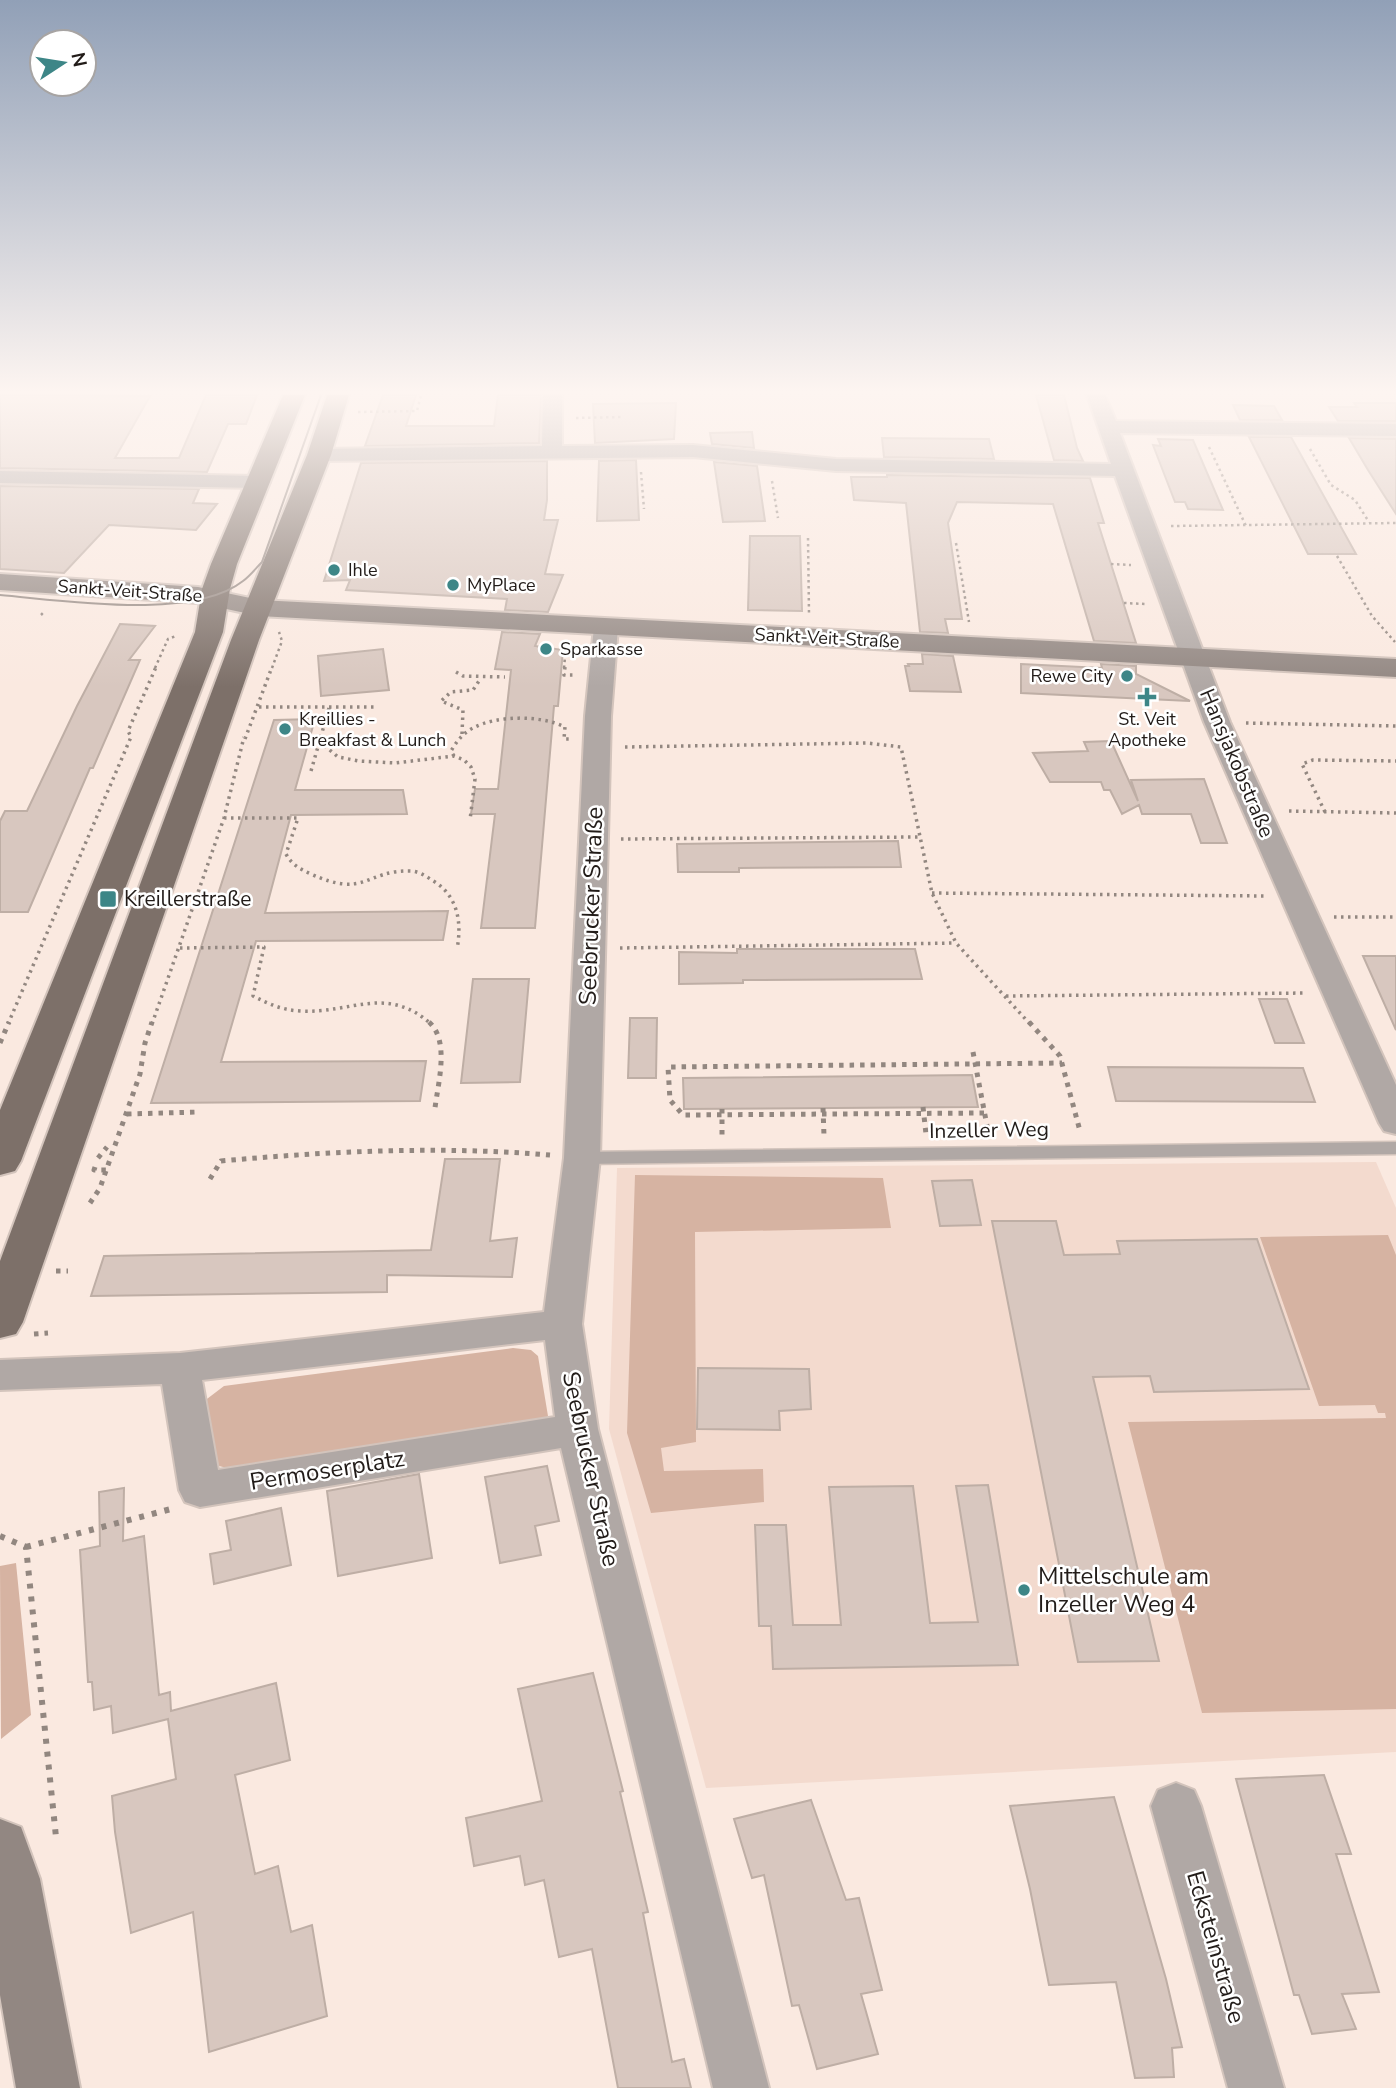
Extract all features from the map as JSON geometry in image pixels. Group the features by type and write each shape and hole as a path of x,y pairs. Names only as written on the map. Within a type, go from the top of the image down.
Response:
{"main road":[{"path":"0,1161 209,632 204,615 255,492"},
{"path":"0,1322 269,620 308,492"}],"street":[{"name":"Hansjakobstraße","path":"1132,492 1217,722 1396,1123"},
{"name":"Sankt-Veit-Straße","path":"0,582 204,615"},
{"name":"Sankt-Veit-Straße","path":"0,604 269,620 607,626 1396,668"},
{"name":"Seebrucker Straße","path":"607,626 598,716 587,743 582,1158 562,1324 577,1429 741,2088"},
{"path":"0,1375 180,1368 562,1324"},
{"name":"Permoserplatz","path":"180,1368 200,1490 577,1429"},
{"name":"Ecksteinstraße","path":"1176,1806 1256,2088"},
{"path":"28,1841 10,1880 48,2088"}],"lane":[{"name":"Inzeller Weg","path":"582,1158 1396,1148"}],"path":[{"path":"643,492 644,509"},
{"path":"774,492 778,518"},
{"path":"1230,492 1245,526"},
{"path":"1343,492 1355,500 1370,523"},
{"path":"1170,526 1396,523"},
{"path":"808,538 809,625"},
{"path":"956,543 970,634"},
{"path":"1337,556 1349,583 1360,594 1387,638 1396,642"},
{"path":"1111,564 1138,565"},
{"path":"1124,603 1153,604"},
{"path":"0,1043 131,737 128,731 168,639 204,615"},
{"path":"90,1203 100,1188 127,1114 140,1074 145,1043 225,818 243,743 259,707 282,640 269,620"},
{"path":"566,641 564,675 582,676"},
{"path":"456,672 463,676 481,678 505,677"},
{"path":"462,734 463,710 441,701 442,698 451,692 473,690 481,678"},
{"path":"259,707 375,708"},
{"path":"311,771 329,708"},
{"path":"470,820 475,779 471,767 451,751 462,734 481,724 500,720 546,721 565,727 564,739 587,743 867,743 901,747 932,893 956,943 1060,1056 1086,1152"},
{"path":"1217,722 1396,726"},
{"path":"319,741 338,757 359,761 405,762 454,756"},
{"path":"1325,812 1302,764 1312,760 1396,761"},
{"path":"1256,811 1396,813"},
{"path":"225,818 298,818 286,854 292,866 328,883 352,886 377,877 414,871 426,876 443,886 456,904 460,922 457,949"},
{"path":"617,839 918,837"},
{"path":"932,893 1299,907 1396,917"},
{"path":"612,948 956,943"},
{"path":"179,948 264,947 253,996 264,1004 282,1010 315,1012 387,999 412,1008 437,1029 441,1056 435,1108"},
{"path":"1006,996 1338,993"},
{"path":"973,1052 992,1153"},
{"path":"984,1113 684,1115 672,1108 668,1097 668,1067 1062,1063"},
{"path":"127,1114 199,1112"},
{"path":"107,1147 97,1158 94,1170 107,1170"},
{"path":"210,1179 220,1161 295,1154 506,1151 543,1154"},
{"path":"55,1271 68,1271"},
{"path":"0,1536 26,1547 171,1509"},
{"path":"26,1547 28,1841"}],"shaded area":[{"name":"Mittelschule am Inzeller Weg 4","path":"1376,1162 1396,1208 1396,1752 706,1788 609,1429 617,1168"},
{"path":"635,1175 883,1178 891,1228 695,1232 696,1442 661,1448 664,1471 763,1469 764,1502 651,1513 627,1433"},
{"path":"1388,1235 1396,1255 1396,1709 1202,1713 1128,1422 1386,1418 1385,1413 1378,1413 1375,1405 1319,1406 1260,1237"},
{"path":"513,1348 531,1350 538,1356 548,1416 540,1426 239,1471 207,1463 199,1405 224,1386"},
{"path":"16,1563 31,1715 1,1739 0,1566"}],"building":[{"path":"0,492 198,492 193,503 217,504 196,530 109,525 64,573 0,569"},
{"path":"352,492 547,492 544,520 558,520 545,574 563,575 548,612 505,610 507,599 346,590 350,580 324,581"},
{"path":"598,492 638,492 639,520 597,521"},
{"path":"719,492 761,492 765,521 723,522"},
{"path":"853,492 1094,492 1104,523 1098,523 1136,643 1094,641 1053,504 957,502 948,523 962,619 945,619 948,633 920,632 906,503 854,500"},
{"path":"1171,492 1215,492 1223,510 1188,509 1185,502 1175,502"},
{"path":"1277,492 1322,492 1356,554 1308,554"},
{"path":"1382,492 1396,492 1396,514"},
{"path":"750,536 800,536 802,611 748,610"},
{"path":"120,624 155,626 129,660 140,660 28,912 0,912 0,821 5,811 27,811"},
{"path":"502,632 540,634 535,646 563,650 558,706 554,706 535,928 481,928 495,814 471,814 475,789 498,789 511,670 495,669"},
{"path":"383,649 389,690 321,696 318,656"},
{"path":"922,654 953,656 961,692 910,691 905,666 923,664"},
{"path":"1021,664 1102,668 1101,664 1136,666 1136,674 1190,701 1021,693"},
{"path":"315,719 295,790 403,790 407,814 291,815 265,913 448,911 443,940 256,941 221,1062 426,1061 420,1101 151,1103 274,720"},
{"path":"1111,741 1138,801 1131,780 1204,779 1227,843 1201,843 1191,814 1142,814 1139,805 1122,814 1110,790 1104,790 1101,782 1050,782 1033,753 1088,751 1084,742"},
{"path":"898,841 901,867 739,868 739,872 678,872 677,844"},
{"path":"737,949 915,949 922,979 743,980 743,983 679,984 679,952 737,953"},
{"path":"1363,956 1396,956 1396,1030"},
{"path":"473,979 529,979 520,1082 461,1083"},
{"path":"1259,999 1287,999 1304,1043 1275,1043"},
{"path":"630,1018 657,1018 656,1078 628,1078"},
{"path":"1108,1067 1303,1068 1315,1102 1116,1101"},
{"path":"972,1075 978,1107 684,1109 683,1078"},
{"path":"445,1159 500,1159 490,1241 517,1238 512,1277 387,1275 387,1292 91,1296 104,1256 431,1250"},
{"path":"972,1180 981,1225 940,1226 932,1181"},
{"path":"992,1221 1056,1221 1064,1255 1120,1254 1117,1241 1257,1239 1309,1389 1154,1392 1150,1376 1093,1377 1159,1661 1078,1662"},
{"path":"698,1368 809,1369 811,1409 779,1411 780,1430 697,1429"},
{"path":"547,1466 559,1521 535,1526 541,1555 500,1563 485,1477"},
{"path":"419,1474 432,1558 338,1576 327,1491"},
{"path":"988,1485 1018,1665 773,1669 771,1626 759,1626 755,1525 786,1525 793,1625 841,1625 829,1487 913,1486 930,1623 978,1622 956,1486"},
{"path":"124,1488 123,1541 144,1536 159,1695 170,1692 171,1711 276,1683 290,1760 235,1775 255,1874 278,1866 291,1932 312,1925 327,2016 209,2052 193,1912 131,1933 115,1832 112,1796 176,1779 168,1719 113,1733 111,1706 94,1710 92,1682 88,1682 80,1550 100,1546 99,1492"},
{"path":"281,1508 291,1565 214,1584 210,1554 231,1550 226,1521"},
{"path":"593,1673 623,1791 620,1792 648,1912 643,1913 672,2062 684,2059 691,2088 618,2088 592,1949 559,1957 544,1880 525,1885 520,1856 474,1866 466,1818 542,1801 518,1689"},
{"path":"1324,1775 1351,1854 1336,1854 1379,1992 1342,1994 1356,2029 1312,2034 1299,1995 1294,1995 1236,1779"},
{"path":"1114,1797 1166,1979 1182,2047 1172,2048 1174,2077 1135,2078 1116,1982 1049,1985 1010,1806"},
{"path":"811,1800 846,1900 859,1898 882,1990 861,1994 878,2054 817,2069 799,2005 792,2006 764,1875 752,1878 734,1819"}],"tram line":[{"path":"0,595 126,605 193,601 221,593 243,581 262,562 287,492"}],"place":[{"name":"Ihle","path":"334,570"},
{"name":"MyPlace","path":"453,585"},
{"name":"Sparkasse","path":"546,649"},
{"name":"Rewe City","path":"1127,676"},
{"name":"St. Veit Apotheke","path":"1147,697"},
{"name":"Kreillies - Breakfast & Lunch","path":"285,729"},
{"name":"Kreillerstraße","path":"108,899"},
{"name":"Mittelschule am Inzeller Weg 4","path":"1024,1590"}]}
